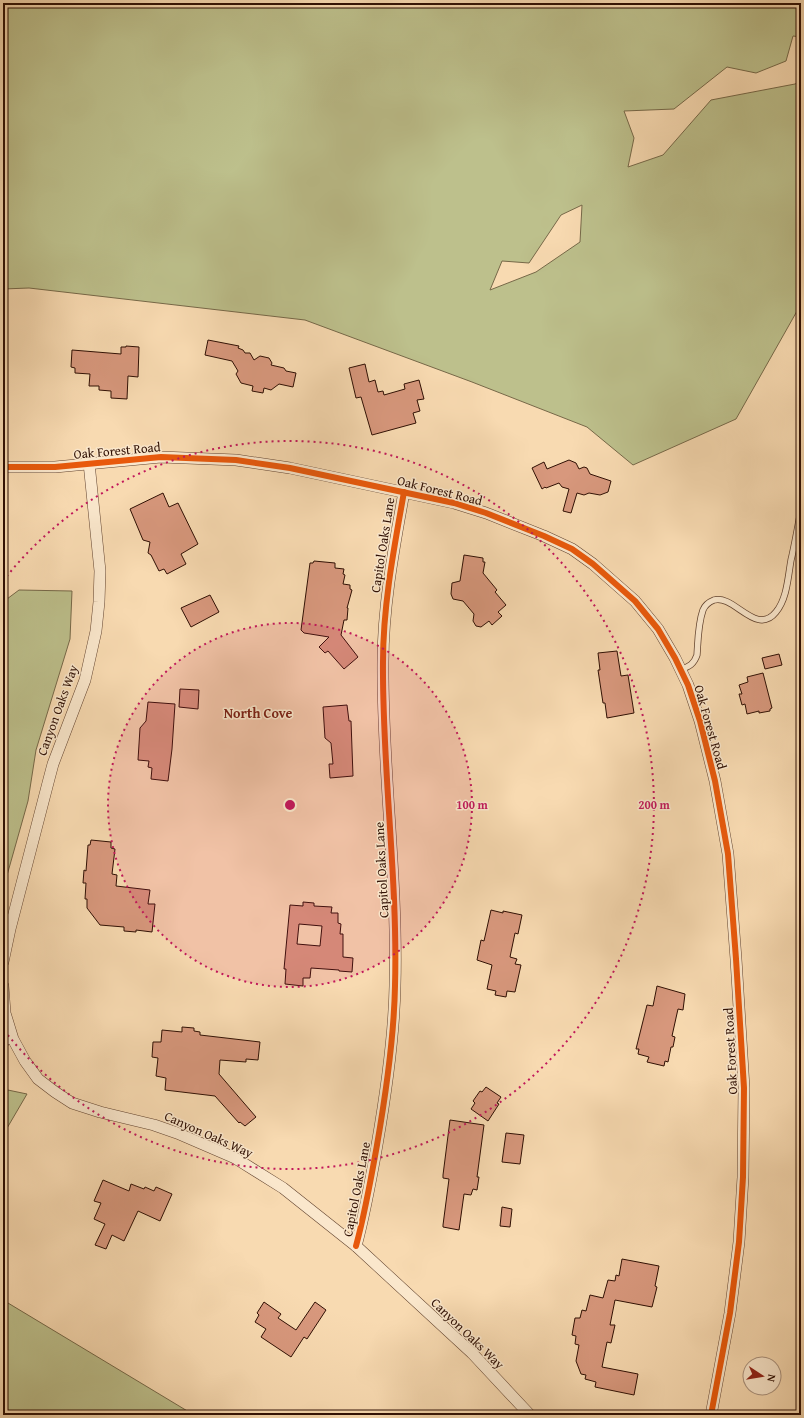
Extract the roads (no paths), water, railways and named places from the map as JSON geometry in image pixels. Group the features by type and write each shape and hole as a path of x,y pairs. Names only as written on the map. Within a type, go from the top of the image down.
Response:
{"street":[{"name":"Oak Forest Road","path":"3,467 36,467 160,457 236,460 290,468 454,503 486,513 544,536 572,550 593,564 635,601 658,629 688,685 700,721 715,781 728,854 736,959 744,1088 743,1176 739,1242 730,1314 711,1415"},
{"name":"Canyon Oaks Way","path":"3,962 7,928 53,764 85,680 96,631 100,571 89,463"},
{"name":"Capitol Oaks Lane","path":"356,1246 364,1215 382,1117 393,1026 395,987 395,921 383,661 386,611 393,553 404,492"},
{"name":"Canyon Oaks Way","path":"3,986 8,1041 38,1079 72,1103 169,1130 235,1158 283,1188 356,1246 472,1353 530,1415"}],"lane":[{"path":"681,670 691,665 695,661 703,611 711,601 718,599 726,600 750,617 757,619 763,620 776,613 787,584 801,509"}],"district":[{"name":"North Cove","path":"258,713"}]}
